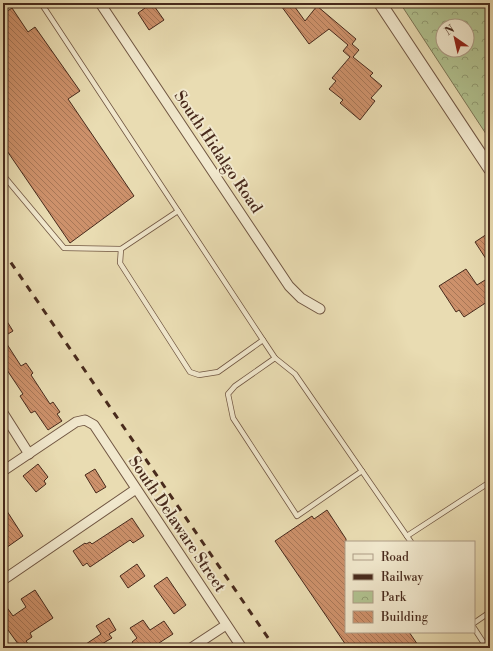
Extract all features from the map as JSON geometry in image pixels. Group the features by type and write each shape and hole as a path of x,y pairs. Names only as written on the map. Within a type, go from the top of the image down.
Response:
{"street":[{"name":"South Hidalgo Road","path":"100,3 289,286 301,298 320,309"},
{"path":"380,3 490,169"},
{"path":"3,413 29,454 3,471"},
{"name":"South Delaware Street","path":"29,454 76,422 85,420 94,425 242,648"},
{"path":"3,580 136,489"},
{"path":"191,648 226,625"}],"lane":[{"path":"41,3 262,340 275,358 295,374 410,541"},
{"path":"3,174 64,248 121,249 178,212"},
{"path":"121,249 120,263 190,372 199,375 218,372 262,340"},
{"path":"275,358 235,386 228,394 233,418 297,516 362,471"},
{"path":"407,536 490,482"},
{"path":"475,622 490,612"},
{"path":"475,630 487,648"}],"green space":[{"path":"400,3 490,3 490,140 436,58 475,58 475,18 435,18 435,56"}],"building":[{"path":"152,3 164,20 149,30 138,13"},
{"path":"279,3 292,3 305,21 317,6 356,39 352,44 359,50 353,57 373,73 370,76 382,86 371,98 375,101 360,120 340,103 343,100 329,89 336,81 332,78 350,57 343,51 348,45 329,29 309,44"},
{"path":"12,8 28,32 35,27 80,91 68,99 134,196 70,243 3,145 3,14"},
{"path":"490,232 490,265 475,242"},
{"path":"466,269 477,285 490,277 490,300 464,317 459,310 456,312 439,286"},
{"path":"3,315 13,331 3,337"},
{"path":"3,338 21,366 26,363 33,373 31,375 50,404 53,402 60,412 57,414 62,421 48,430 35,411 31,413 20,396 23,394 3,364"},
{"path":"38,464 48,477 44,481 46,484 36,492 23,476"},
{"path":"95,469 106,487 96,493 85,475"},
{"path":"3,505 23,536 3,550"},
{"path":"327,510 346,539 345,633 410,633 420,648 348,648 275,541 312,516 314,519"},
{"path":"132,518 144,536 133,543 130,540 90,567 87,563 83,566 73,551 85,543 90,542 92,544"},
{"path":"137,564 145,576 128,588 120,576"},
{"path":"167,577 186,605 174,614 154,586"},
{"path":"35,590 53,618 30,633 32,637 26,641 29,645 21,648 3,623 3,602 13,616 26,607 21,599"},
{"path":"109,618 116,630 109,634 112,638 95,648 80,648 101,634 96,626"},
{"path":"143,620 150,630 164,621 173,634 159,643 162,648 136,648 132,642 137,638 130,628"}],"railway":[{"path":"3,251 275,648"}]}
